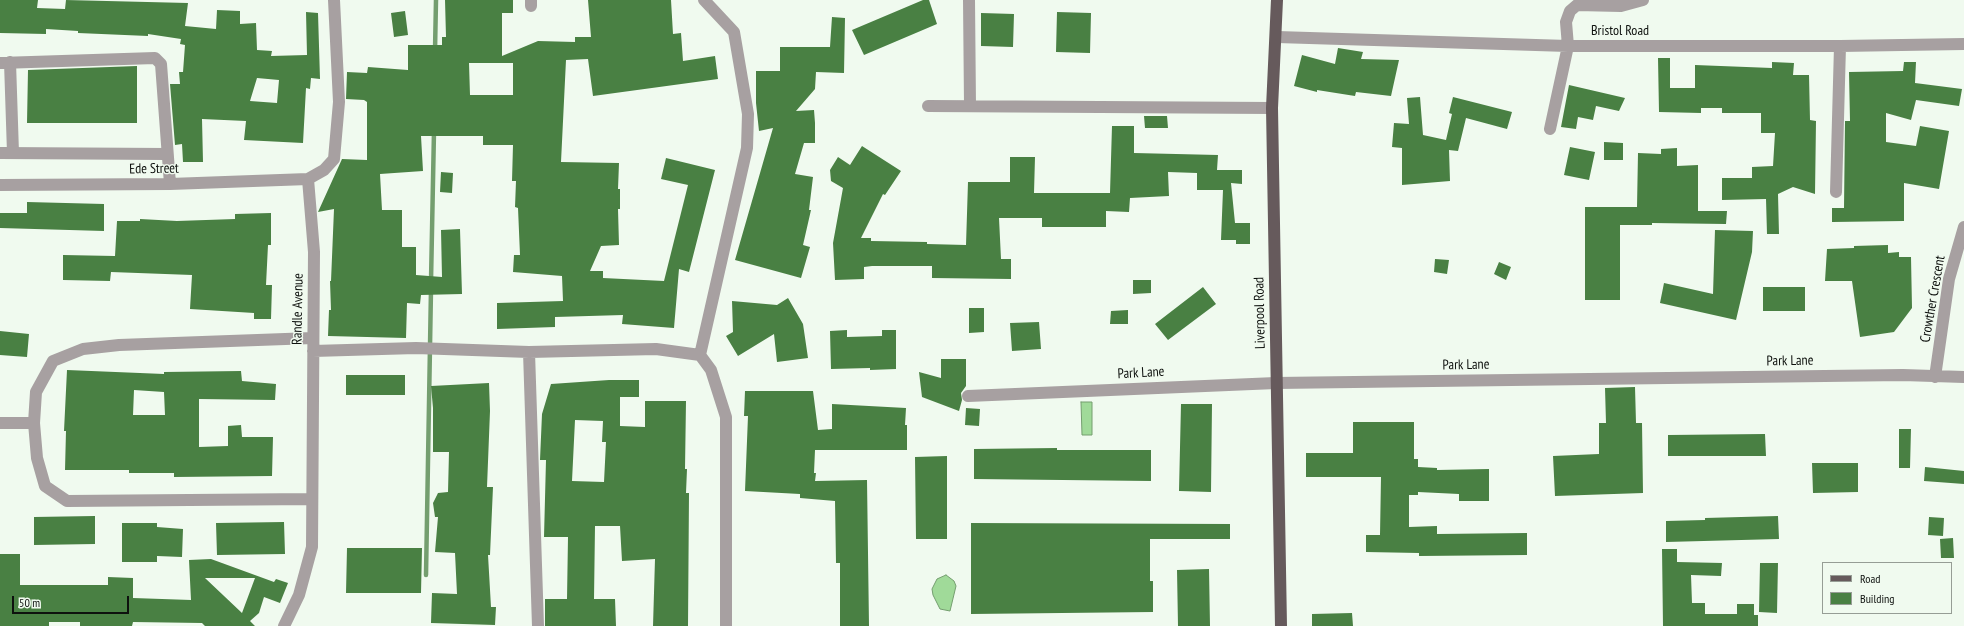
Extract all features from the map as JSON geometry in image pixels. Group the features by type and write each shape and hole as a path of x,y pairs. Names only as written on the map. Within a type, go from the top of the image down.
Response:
{"main road":[{"name":"Liverpool Road","path":"1277,0 1277,37 1272,108 1281,626"}],"street":[{"path":"308,179 324,170 334,159 339,102 334,0"},
{"path":"700,355 747,148 748,114 734,32 704,0"},
{"path":"969,0 970,105"},
{"path":"1550,129 1568,46 1566,22 1570,10 1577,5 1621,6 1643,0"},
{"name":"Bristol Road","path":"1277,37 1568,46 1840,46 1964,44"},
{"path":"1836,192 1840,46"},
{"path":"13,153 5,62 155,58 161,64 170,184"},
{"path":"928,106 970,105 1272,108"},
{"path":"0,153 168,154"},
{"name":"Ede Street","path":"0,185 170,184 308,179"},
{"name":"Randle Avenue","path":"284,626 299,594 312,547 314,252 308,179"},
{"name":"Crowther Crescent","path":"1935,376 1949,279 1964,227"},
{"path":"312,499 67,501 45,486 37,458 34,424 36,392 53,361 83,349 119,345 313,338"},
{"path":"313,351 416,348 529,352 656,349 700,355 712,370 726,417 726,626"},
{"path":"529,352 538,626"},
{"name":"Park Lane","path":"968,396 1276,383 1903,375 1964,377"},
{"path":"0,423 34,424"}],"shaded area":[{"path":"1081,402 1092,402 1092,435 1082,435"},
{"path":"946,575 954,581 956,586 950,611 940,609 933,595 932,589 937,579"}],"building":[{"path":"0,0 38,0 37,8 65,9 66,0 188,3 185,26 216,29 217,10 240,11 240,24 256,23 257,50 272,51 271,56 307,55 306,12 318,13 320,79 311,78 310,89 306,88 303,143 244,140 246,121 202,119 203,162 183,162 182,144 175,145 170,84 180,84 179,72 183,72 185,45 180,44 181,39 148,34 148,36 78,33 78,31 46,29 46,34 0,33","holes":["257,78 279,80 277,103 250,101"]},
{"path":"445,0 513,0 513,13 502,13 502,56 538,41 575,42 575,37 591,37 588,0 671,0 673,34 681,33 683,61 715,56 718,79 593,96 588,59 566,60 561,162 619,163 619,245 601,246 590,271 603,271 603,278 664,281 688,185 661,179 666,158 715,170 689,272 679,269 674,328 622,324 623,315 555,317 555,327 497,329 497,303 563,301 562,276 513,272 514,255 520,255 518,208 515,207 516,181 512,181 513,145 483,145 483,136 421,136 423,171 380,174 382,210 402,210 402,247 416,247 416,275 442,277 441,230 460,229 462,294 421,295 420,304 407,303 406,338 328,336 329,310 331,310 330,281 334,209 318,212 342,159 367,160 367,102 364,100 346,99 347,72 367,73 368,67 408,70 408,45 442,45 442,37 446,37","holes":["469,63 513,63 513,95 470,95"]},
{"path":"923,0 929,0 937,24 864,55 852,30"},
{"path":"405,11 408,35 394,37 391,13"},
{"path":"1057,12 1091,13 1090,53 1056,52"},
{"path":"981,13 1014,14 1013,47 981,46"},
{"path":"832,17 845,18 844,73 816,72 815,89 796,111 814,110 815,123 815,143 804,143 795,174 813,177 809,210 811,210 803,245 810,247 801,278 735,260 773,128 759,131 756,103 756,71 780,71 780,47 830,47"},
{"path":"1338,48 1363,52 1361,59 1399,60 1391,96 1356,92 1355,96 1317,90 1317,92 1294,86 1302,55 1335,64"},
{"path":"1658,58 1670,58 1670,88 1695,88 1695,65 1772,68 1772,62 1794,63 1793,75 1809,75 1810,120 1816,121 1815,194 1793,187 1778,194 1779,234 1767,234 1766,199 1722,200 1722,178 1752,178 1752,167 1773,166 1775,133 1761,133 1761,113 1722,113 1722,108 1701,108 1701,113 1659,112"},
{"path":"1904,62 1916,62 1915,83 1962,89 1959,106 1916,100 1911,120 1886,113 1886,142 1916,146 1920,126 1949,131 1939,189 1904,183 1904,221 1832,222 1832,208 1844,208 1845,121 1850,121 1849,72 1903,71"},
{"path":"137,66 137,123 27,123 28,70"},
{"path":"1569,85 1625,98 1619,111 1596,106 1593,120 1578,117 1576,129 1561,127"},
{"path":"1420,97 1423,135 1446,140 1452,114 1449,113 1453,97 1512,112 1507,129 1466,118 1458,151 1449,150 1450,181 1402,185 1402,148 1392,147 1394,123 1409,124 1407,98"},
{"path":"1144,116 1167,116 1168,128 1145,128"},
{"path":"1112,126 1134,126 1134,153 1218,155 1217,170 1242,170 1242,184 1231,183 1235,223 1250,223 1250,244 1236,244 1236,240 1221,240 1223,190 1197,190 1197,173 1168,172 1169,196 1130,198 1129,212 1106,211 1106,227 1042,227 1042,218 999,218 1001,259 1011,259 1011,279 932,278 932,266 872,266 864,267 864,279 835,280 833,243 843,188 831,181 830,170 838,157 850,165 862,146 901,171 885,195 883,194 861,238 871,238 871,241 927,242 927,244 966,245 968,182 1010,182 1010,157 1035,157 1034,193 1110,193"},
{"path":"1604,142 1623,143 1623,160 1604,160"},
{"path":"1570,147 1595,152 1589,180 1564,175"},
{"path":"1677,148 1677,166 1698,165 1698,211 1727,211 1726,224 1652,223 1652,225 1620,225 1620,300 1585,300 1585,207 1637,207 1638,153 1661,154 1661,149"},
{"path":"441,172 453,173 452,193 440,192"},
{"path":"27,202 104,204 104,231 0,228 0,213 27,213"},
{"path":"271,213 271,245 268,245 266,285 272,285 271,319 254,319 254,313 190,309 192,275 111,272 110,281 63,280 63,255 115,256 117,221 140,221 140,219 177,221 235,219 235,214"},
{"path":"1715,230 1753,231 1752,252 1736,320 1660,303 1664,283 1713,294"},
{"path":"1888,245 1888,253 1899,252 1899,257 1911,257 1912,308 1894,332 1860,337 1852,281 1825,281 1827,249 1854,248 1854,246"},
{"path":"1435,259 1449,260 1447,274 1434,272"},
{"path":"1499,262 1511,267 1506,280 1494,274"},
{"path":"1133,280 1151,280 1151,293 1133,294"},
{"path":"1203,287 1216,304 1168,340 1155,324"},
{"path":"1763,287 1805,287 1805,311 1763,311"},
{"path":"788,298 803,324 808,358 777,362 774,334 738,356 726,336 733,332 732,301 777,305"},
{"path":"969,308 984,308 984,332 969,333"},
{"path":"1128,310 1128,324 1110,324 1111,311"},
{"path":"1039,322 1041,349 1012,351 1010,323"},
{"path":"847,330 847,337 882,336 882,330 896,330 896,369 831,369 830,331"},
{"path":"0,331 29,334 27,357 0,355"},
{"path":"941,359 966,359 966,386 961,393 962,400 959,411 922,397 919,372 941,378"},
{"path":"67,370 164,374 164,372 241,371 242,381 276,384 275,400 199,399 199,447 228,446 228,426 241,425 242,437 273,437 272,476 174,477 174,473 129,473 129,470 65,470 66,431 64,431","holes":["134,390 164,392 165,415 133,415"]},
{"path":"346,375 405,375 405,395 346,395"},
{"path":"609,380 639,380 639,397 620,397 620,426 645,427 645,401 686,401 685,469 687,469 686,493 689,493 688,626 653,626 655,559 622,561 620,526 595,526 594,599 615,599 616,626 545,626 545,599 567,599 568,537 544,537 546,460 540,460 542,414 551,384","holes":["575,420 603,421 602,442 606,442 604,482 572,481"]},
{"path":"489,383 490,411 487,487 493,487 490,555 488,555 491,607 496,607 495,625 431,623 432,593 457,594 455,553 435,552 438,517 435,517 433,503 438,493 448,492 449,452 433,452 433,408 431,386"},
{"path":"1635,387 1636,423 1642,423 1643,493 1555,496 1553,456 1599,454 1599,423 1606,423 1605,388"},
{"path":"745,391 813,391 818,430 832,429 832,404 906,408 905,425 907,425 907,450 815,450 815,481 867,480 869,626 840,626 840,563 836,563 835,501 800,498 800,494 745,491 748,416 744,416"},
{"path":"1181,404 1212,404 1211,492 1179,491"},
{"path":"966,408 980,409 979,426 965,425"},
{"path":"1353,422 1414,422 1414,459 1418,459 1418,467 1437,468 1437,470 1489,469 1489,501 1459,501 1459,494 1418,492 1418,495 1409,495 1409,527 1437,526 1437,534 1527,533 1527,555 1419,556 1419,553 1366,552 1366,535 1380,535 1381,477 1306,477 1306,453 1353,453"},
{"path":"1899,429 1911,429 1910,468 1899,468"},
{"path":"1765,434 1766,456 1668,456 1668,435"},
{"path":"1057,448 1057,450 1151,450 1151,481 974,479 974,449"},
{"path":"947,456 947,539 916,539 915,457"},
{"path":"1812,463 1858,463 1858,492 1813,493"},
{"path":"1925,467 1964,471 1964,484 1924,481"},
{"path":"95,516 95,544 34,545 34,517"},
{"path":"1778,516 1779,539 1666,542 1666,521 1705,520 1705,518"},
{"path":"1929,517 1944,518 1943,536 1928,535"},
{"path":"284,522 285,554 217,555 216,523"},
{"path":"122,523 157,523 157,527 183,529 182,557 157,556 157,562 122,562"},
{"path":"971,523 1230,524 1230,539 1150,539 1150,581 1153,581 1153,612 971,614"},
{"path":"1953,538 1954,558 1941,558 1940,539"},
{"path":"347,548 422,548 421,593 346,593"},
{"path":"1662,549 1677,549 1677,562 1722,563 1721,576 1691,575 1692,603 1705,603 1705,614 1737,614 1737,604 1754,604 1754,615 1758,615 1758,626 1663,626"},
{"path":"0,554 20,554 20,585 108,585 108,577 133,578 133,598 191,600 189,560 211,559 274,582 276,579 288,583 280,603 264,597 259,613 250,621 255,626 205,626 202,623 133,622 132,626 80,626 80,622 49,622 49,626 0,626","holes":["205,578 255,578 242,613"]},
{"path":"1760,563 1778,563 1777,613 1759,612"},
{"path":"1209,569 1210,626 1178,626 1177,570"},
{"path":"1352,613 1353,626 1312,626 1312,614"}],"waterway":[{"path":"435,51 436,0"},
{"path":"431,281 434,131"},
{"path":"426,575 431,289"}]}
